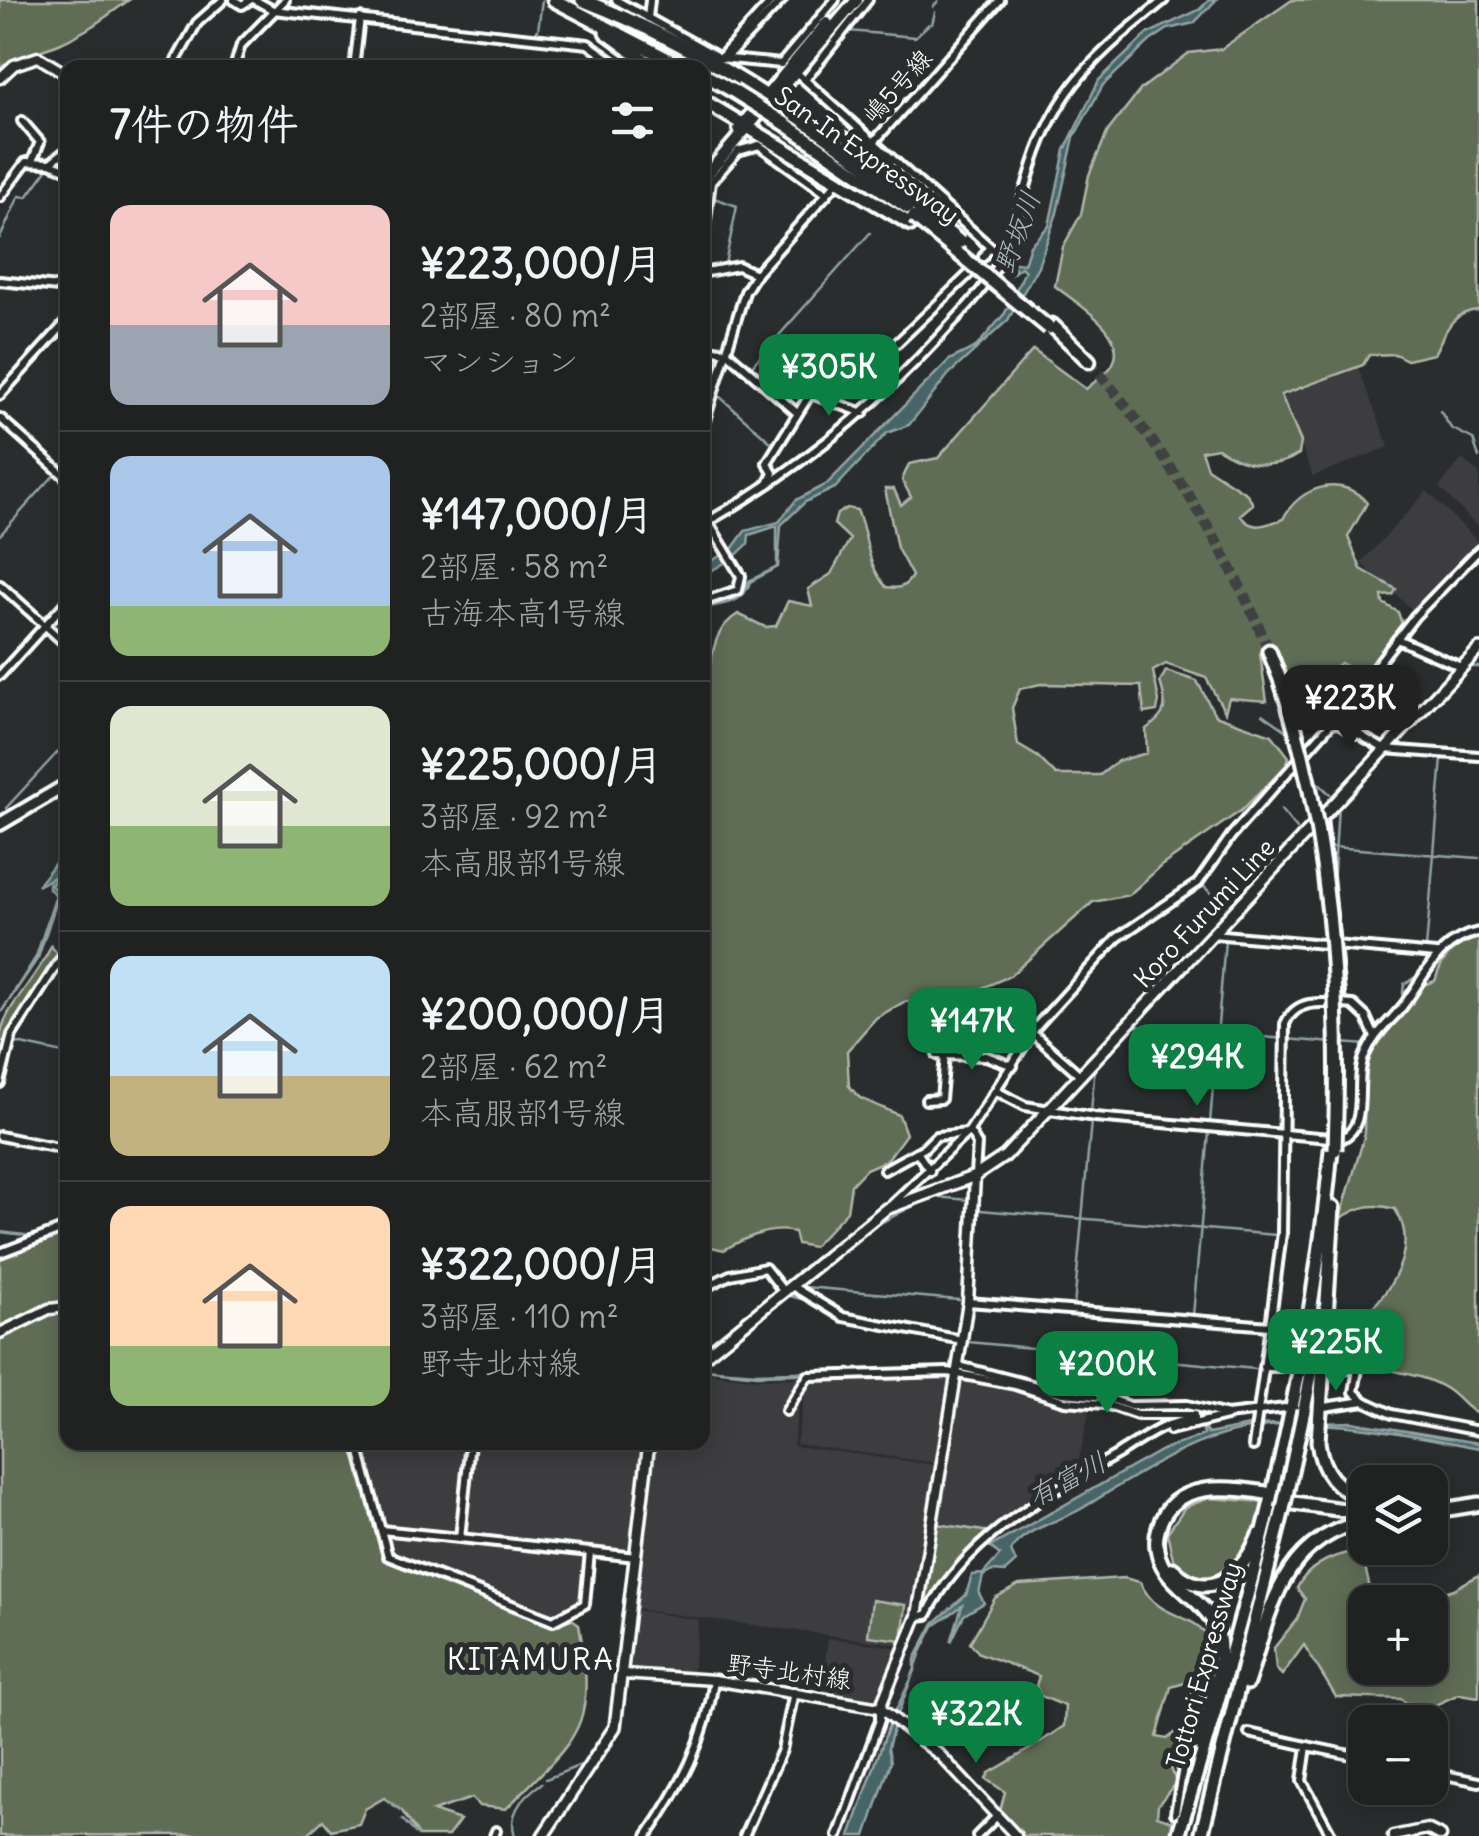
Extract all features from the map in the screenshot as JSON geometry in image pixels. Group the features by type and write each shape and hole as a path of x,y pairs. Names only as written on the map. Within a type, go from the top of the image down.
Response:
{"highway":[{"path":"546,0 561,2 677,60"},
{"path":"582,0 701,60"},
{"path":"561,2 644,60"},
{"path":"561,2 670,60"},
{"path":"710,65 768,99 785,121"},
{"name":"San-In Expressway","path":"710,80 785,121 916,217"},
{"path":"710,105 916,217 1022,301 1087,364"},
{"path":"1267,651 1314,803 1324,859 1335,974 1333,1183 1318,1442 1326,1473 1348,1493"},
{"path":"1274,1501 1294,1410 1333,1150"},
{"path":"1333,1183 1318,1339 1294,1410 1277,1478 1254,1548 1232,1577 1216,1584 1192,1584 1167,1562 1164,1527 1180,1506 1212,1494 1274,1501 1348,1512"},
{"path":"1274,1501 1277,1478"},
{"path":"1178,1836 1220,1643 1205,1610 1162,1564 1156,1535 1165,1512 1188,1494 1215,1488 1274,1501"},
{"name":"Tottori Expressway","path":"1201,1836 1274,1501"},
{"name":"Tottori Expressway","path":"1178,1836 1242,1624 1274,1501"},
{"path":"1448,1507 1479,1502"},
{"path":"1220,1758 1232,1738 1271,1612 1294,1561 1324,1534 1348,1522"}],"main road":[{"path":"793,71 847,0"},
{"path":"710,171 857,0"},
{"name":"Koro Furumi Line","path":"710,1352 886,1209 975,1176 1005,1156 1479,648"},
{"path":"0,824 60,789"},
{"path":"542,1836 610,1739 623,1674 647,1450"}],"street":[{"path":"176,60 197,23 224,0"},
{"path":"234,0 242,5 252,0 273,10 588,44 611,60"},
{"path":"236,60 240,45 285,0"},
{"path":"616,0 721,59 793,71 868,148 1002,258"},
{"path":"648,18 650,0"},
{"path":"721,59 773,0"},
{"path":"721,59 782,0"},
{"path":"793,71 835,0"},
{"path":"793,71 868,0"},
{"name":"嶋5号線","path":"868,148 1000,0"},
{"path":"710,520 768,485 863,413 952,323 1002,258 1042,139 1071,88 1108,43 1164,0"},
{"path":"355,60 360,18"},
{"path":"0,78 14,64 38,57 60,71"},
{"path":"22,120 40,142 33,159"},
{"path":"785,121 868,148"},
{"path":"710,173 754,144 827,194"},
{"path":"50,163 60,155"},
{"path":"0,197 26,162 33,159 60,167"},
{"path":"710,402 738,306 756,274 833,186"},
{"path":"983,258 989,248"},
{"path":"710,271 738,266 756,274"},
{"path":"768,485 773,472 767,463 810,394 897,343 972,270"},
{"path":"0,281 60,287"},
{"path":"0,395 60,329"},
{"path":"710,349 727,352 796,412"},
{"path":"810,394 863,413"},
{"path":"0,418 60,472"},
{"path":"710,523 741,576 738,590 710,599"},
{"path":"886,1209 969,1132 1032,1033 1124,931 1198,883 1248,815 1334,720 1397,639 1479,550"},
{"path":"0,585 60,639"},
{"path":"0,675 60,609"},
{"path":"1397,639 1461,667"},
{"path":"1334,720 1384,749 1479,756"},
{"path":"1322,816 1341,1004"},
{"path":"998,1092 1026,1106 1050,1110 1341,1139 1352,1134 1358,1122 1363,1058 1374,1037 1404,1005 1437,954 1479,932"},
{"path":"1212,934 1437,954"},
{"path":"0,1083 10,1039 25,1009 60,960"},
{"path":"1253,1446 1282,1233 1288,1018 1310,1003 1341,1004 1358,1009 1374,1037"},
{"path":"1032,1033 1080,1076"},
{"path":"926,1100 941,1099 941,1055 986,1056 1013,1066"},
{"path":"884,1170 943,1133 969,1132"},
{"path":"838,1836 918,1616 968,1302 978,1144 969,1132"},
{"path":"0,1136 60,1148"},
{"path":"917,1152 930,1171"},
{"path":"0,1252 60,1230"},
{"path":"710,1285 730,1275 765,1268 788,1289 843,1317 962,1340"},
{"path":"968,1302 1270,1326"},
{"path":"0,1332 60,1308"},
{"path":"1263,1367 1282,1368"},
{"path":"1342,1368 1358,1369 1354,1392 1364,1401 1392,1414 1479,1432"},
{"path":"958,1370 1137,1416 1194,1414 1194,1422"},
{"path":"786,1411 808,1376 958,1370 1063,1393 1105,1397 1130,1406 1187,1405 1227,1415"},
{"path":"1322,1409 1364,1401"},
{"path":"918,1616 927,1615 958,1570 1015,1516 1148,1436 1227,1415 1294,1410"},
{"path":"359,1450 388,1556 553,1621 585,1604 590,1552"},
{"path":"460,1538 469,1450"},
{"path":"381,1530 636,1557"},
{"name":"野寺北村線","path":"623,1674 714,1680 794,1692 883,1712 941,1756 1016,1836"},
{"path":"647,1836 679,1788 700,1743 714,1680"},
{"path":"744,1836 782,1750 794,1692"},
{"path":"1175,1813 1196,1696"},
{"path":"1249,1733 1348,1754"},
{"path":"1307,1746 1302,1782 1332,1836"},
{"path":"1448,1776 1479,1782"},
{"path":"977,1836 998,1816"},
{"path":"1392,1836 1427,1828 1440,1836"}],"shaded area":[{"path":"1358,368 1389,447 1313,476 1282,397"},
{"path":"1462,459 1479,473 1479,528 1439,487"},
{"path":"1427,491 1479,543 1415,612 1361,563"},
{"path":"710,1374 755,1379 802,1378 793,1446 935,1465 912,1616 901,1645 636,1609 652,1450 710,1450"},
{"path":"954,1374 937,1463 796,1444 808,1378"},
{"path":"961,1378 1015,1389 1060,1405 1090,1408 1076,1473 990,1532 937,1524"},
{"path":"640,1450 629,1552 592,1548 587,1607 572,1619 552,1625 383,1560 355,1451"},
{"path":"634,1610 699,1620 692,1676 627,1670"},
{"path":"828,1638 901,1648 876,1702 822,1692"}],"green space":[{"path":"0,0 129,0 78,34 20,57 0,71"},
{"path":"1292,0 1479,0 1479,310 1455,319 1434,354 1407,360 1395,354 1369,355 1363,365 1281,395 1301,442 1299,454 1279,463 1258,464 1237,459 1218,448 1201,451 1207,468 1247,494 1253,504 1240,515 1249,524 1265,525 1283,519 1300,498 1322,487 1346,488 1357,494 1367,503 1348,537 1361,569 1396,589 1393,595 1382,596 1383,603 1398,612 1403,627 1362,676 1341,663 1321,676 1330,707 1323,718 1301,708 1276,646 1260,654 1267,701 1229,698 1225,712 1206,678 1166,664 1153,671 1157,711 1144,713 1141,686 1040,684 1020,689 1012,708 1018,745 1056,775 1100,775 1118,761 1147,753 1146,729 1164,709 1160,682 1166,671 1197,681 1215,715 1272,735 1289,757 1286,766 1242,810 1161,866 1129,895 1093,902 1010,976 980,989 904,1002 876,1018 847,1051 849,1086 860,1098 899,1115 906,1134 887,1160 866,1169 851,1185 847,1211 813,1247 797,1244 794,1232 785,1231 758,1234 724,1250 710,1247 710,665 716,640 738,614 765,627 776,626 788,601 812,606 808,589 831,574 850,539 834,524 837,514 847,508 857,510 871,559 886,587 904,585 912,576 897,548 885,489 894,489 901,505 911,497 902,480 909,464 938,458 1033,350 1086,389 1111,367 1116,355 1108,331 1055,286 1063,247 1081,214 1089,175 1108,131 1141,89 1189,53 1221,49"},
{"path":"1479,938 1479,1415 1434,1382 1362,1361 1338,1342 1341,1333 1383,1295 1401,1261 1404,1244 1403,1226 1395,1209 1366,1207 1340,1219 1364,1137 1365,1074 1371,1054 1423,985 1435,981 1450,953"},
{"path":"51,946 60,957 8,1042 0,1041 6,1017"},
{"path":"60,1232 60,1305 41,1308 0,1328 0,1254"},
{"path":"60,1312 60,1450 353,1450 383,1560 552,1625 572,1619 579,1624 586,1689 583,1711 576,1730 550,1765 506,1809 479,1806 472,1798 433,1811 460,1820 448,1836 419,1836 402,1811 384,1798 365,1809 359,1824 331,1830 323,1820 308,1834 0,1836 0,1336 48,1313"},
{"path":"1209,1498 1265,1502 1249,1548 1226,1576 1198,1581 1175,1567 1167,1533 1185,1507"},
{"path":"937,1524 990,1532 922,1612"},
{"path":"1348,1553 1348,1565 1365,1565 1369,1585 1348,1585 1348,1685 1448,1685 1448,1591 1479,1575 1479,1697 1459,1694 1435,1705 1408,1705 1401,1699 1336,1697 1304,1645 1282,1675 1276,1669 1274,1648 1297,1619 1305,1599 1297,1588 1307,1574"},
{"path":"1124,1578 1140,1582 1157,1604 1195,1624 1211,1641 1209,1676 1171,1687 1157,1737 1167,1739 1176,1732 1180,1739 1170,1765 1176,1782 1158,1805 1157,1816 1172,1821 1170,1836 1024,1836 1000,1811 1005,1792 986,1779 989,1773 1064,1726 1065,1706 1041,1696 1036,1686 1039,1676 979,1653 970,1643 995,1598 1019,1585"},
{"path":"872,1600 906,1605 902,1640 868,1636"}],"water":[{"path":"1209,0 1216,0 1194,23 1168,29 1150,41 1103,85 1074,137 1057,213 1038,266 1008,320 949,374 909,425 887,433 835,488 805,502 781,525 778,567 750,582 739,598 710,607 738,598 749,581 777,567 777,526 749,535 743,549 710,571 710,562 732,549 745,531 779,522 796,500 827,484 949,360 976,347 1005,313 1025,271 1021,267 1013,273 1015,268 1007,262 1024,264 1030,245 1049,226 1065,150 1099,80 1147,34 1199,10"},
{"path":"60,857 60,872 51,885 59,894 38,958 0,1014 36,957 56,895 49,889 49,881 56,876 37,886"},
{"path":"949,1368 1121,1405 1200,1410 1202,1419 1181,1411 1126,1411 949,1370 757,1375 710,1370 757,1373"},
{"path":"1352,1422 1479,1443 1479,1448 1359,1427 1299,1424 1238,1431 1197,1444 1023,1537 1011,1551 1016,1562 1005,1572 992,1571 983,1576 979,1593 984,1603 964,1615 951,1642 962,1606 934,1626 915,1668 915,1659 934,1623 966,1595 972,1575 983,1574 1000,1555 990,1547 1162,1450 1204,1435 1202,1426 1208,1434 1254,1425"},
{"path":"911,1680 894,1725 888,1748 891,1762 866,1836 850,1836 890,1722"}],"waterway":[{"path":"533,34 538,30 542,0"},
{"path":"626,0 644,9"},
{"path":"933,7 939,0"},
{"path":"932,24 935,12"},
{"path":"849,31 915,37 929,24"},
{"path":"405,28 427,30"},
{"path":"892,126 920,95"},
{"path":"0,238 19,196 27,197 49,167"},
{"path":"711,197 737,206 725,264"},
{"path":"741,361 750,368 870,233"},
{"path":"710,267 737,263"},
{"path":"719,396 774,445"},
{"path":"1440,411 1451,428 1473,439 1479,457"},
{"path":"714,513 761,482 768,471"},
{"path":"0,535 56,473"},
{"path":"1470,667 1479,667"},
{"path":"1263,714 1287,731"},
{"path":"1290,735 1291,740"},
{"path":"6,808 60,750"},
{"path":"1388,753 1411,754"},
{"path":"1426,949 1442,758"},
{"path":"1311,777 1330,794"},
{"path":"1334,872 1338,806"},
{"path":"1281,810 1297,829"},
{"path":"1331,847 1479,858"},
{"path":"1193,892 1201,884 1225,906"},
{"path":"1183,900 1189,895"},
{"path":"1167,909 1171,908"},
{"path":"1225,940 1328,948"},
{"path":"1210,1123 1225,940"},
{"path":"1417,974 1433,956"},
{"path":"1086,979 1097,964"},
{"path":"1402,1002 1404,984 1417,976"},
{"path":"1063,992 1073,982"},
{"path":"11,1032 36,992"},
{"path":"1055,1002 1061,995"},
{"path":"1382,1024 1394,1012"},
{"path":"1132,1026 1334,1043"},
{"path":"12,1042 60,1052"},
{"path":"1341,1043 1367,1045"},
{"path":"1355,1117 1361,1056"},
{"path":"1091,1112 1095,1065"},
{"path":"1068,1116 1249,1134"},
{"path":"1074,1307 1091,1121"},
{"path":"1193,1316 1209,1132"},
{"path":"922,1202 936,1197 969,1200"},
{"path":"871,1228 919,1203"},
{"path":"980,1210 1276,1235"},
{"path":"846,1248 868,1230"},
{"path":"0,1232 33,1236"},
{"path":"804,1284 843,1251"},
{"path":"804,1287 959,1300"},
{"path":"787,1295 808,1301"},
{"path":"976,1299 1025,1303"},
{"path":"728,1344 781,1300"},
{"path":"810,1302 842,1320 866,1325"},
{"path":"951,1341 956,1345 952,1363"},
{"path":"968,1342 1255,1369"},
{"path":"710,1358 726,1346"},
{"path":"775,1758 785,1721 785,1694"},
{"path":"593,1770 613,1744"},
{"path":"546,1779 586,1763"},
{"path":"552,1831 588,1778"},
{"path":"515,1836 513,1820 518,1806 542,1783"},
{"path":"387,1800 401,1810"},
{"path":"752,1826 758,1815"},
{"path":"402,1819 418,1836"}],"tunnel":[{"path":"1089,361 1143,429 1191,499 1233,573 1269,651"},
{"path":"1198,1718 1249,1733"}],"district":[{"name":"KITAMURA","path":"531,1659"}],"water label":[{"name":"野坂川","path":"1017,232"},
{"name":"有富川","path":"1067,1479"}]}
